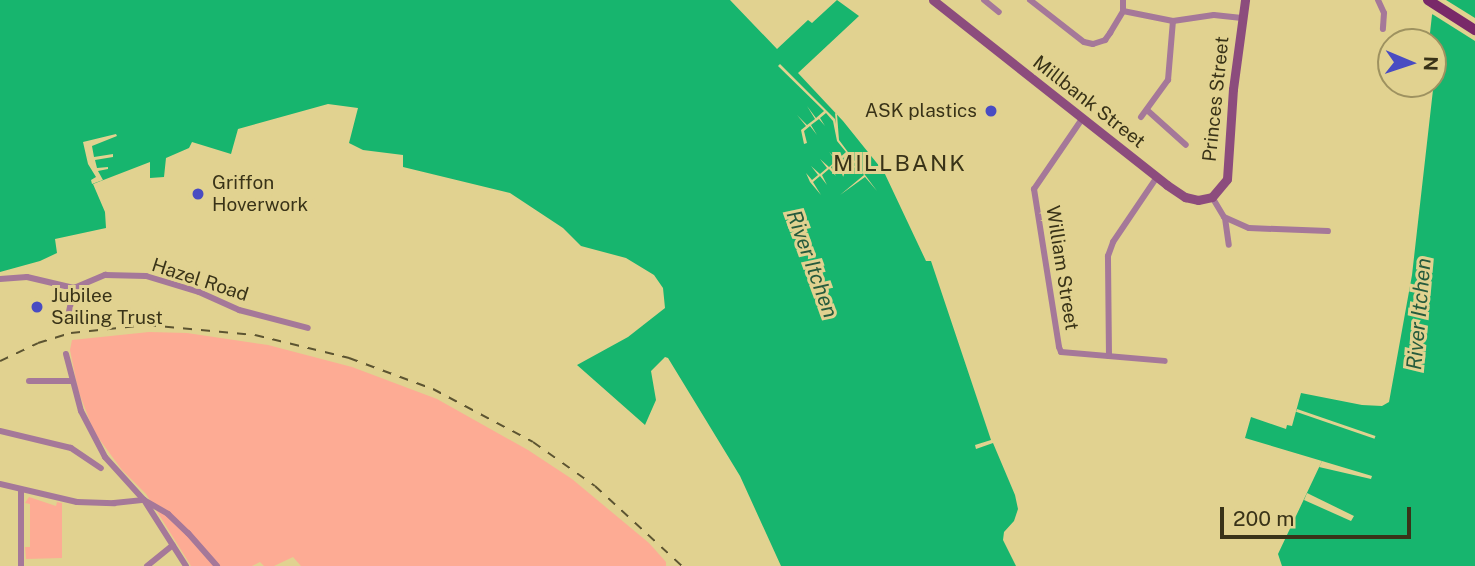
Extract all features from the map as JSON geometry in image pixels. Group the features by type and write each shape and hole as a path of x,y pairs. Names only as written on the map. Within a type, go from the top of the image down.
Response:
{"main road":[{"path":"1428,0 1475,30"}],"street":[{"name":"Millbank Street","path":"933,0 1157,177 1191,199 1212,197"},
{"path":"984,0 999,12"},
{"path":"1030,0 1084,42 1093,44 1105,40 1123,11 1123,0"},
{"name":"Princes Street","path":"1212,197 1227,179 1245,0"},
{"path":"1378,0 1384,13 1383,28"},
{"path":"1123,11 1173,21 1214,15 1242,18"},
{"path":"1141,117 1168,80 1173,21"},
{"path":"1147,110 1186,145"},
{"name":"William Street","path":"1082,119 1034,189 1061,352 1109,356"},
{"path":"1157,177 1112,242 1108,256 1109,356 1165,361"},
{"path":"1212,197 1224,216 1229,245"},
{"path":"1224,216 1249,228 1328,231"},
{"name":"Hazel Road","path":"74,288 105,275 146,276 199,292 239,310 309,328"},
{"path":"0,279 27,277 74,288 67,321"},
{"path":"66,354 71,381 85,422 105,457 144,500 186,566"},
{"path":"29,381 71,381"},
{"path":"0,431 72,447 101,468"},
{"path":"0,484 77,502 123,503 144,500 168,514 217,566"},
{"path":"21,490 22,566"},
{"path":"158,521 168,514"},
{"path":"146,566 173,544"}],"shaded area":[{"path":"149,332 187,333 268,345 352,367 437,399 528,450 572,479 649,543 666,562 666,566 301,566 293,557 274,566 264,566 260,562 252,566 191,566 146,494 122,470 94,432 78,390 70,350 72,340"},
{"path":"29,497 56,506 57,502 62,503 62,558 26,559 25,547 30,547 30,504 25,503"}],"water":[{"name":"River Itchen","path":"0,0 730,0 777,49 808,20 812,23 837,0 859,16 798,73 843,121 884,172 926,261 931,261 991,440 975,445 976,449 993,443 1015,495 1018,509 1014,521 1004,532 1003,540 1016,566 781,566 740,476 668,358 665,357 651,371 656,400 645,425 577,365 628,337 665,308 663,288 654,275 626,258 581,246 563,228 510,193 403,167 403,155 363,150 349,143 358,108 328,104 238,129 231,154 192,142 189,148 166,158 164,177 150,178 150,162 93,184 105,212 106,228 55,239 57,253 40,261 0,272"},
{"name":"River Itchen","path":"1440,0 1475,0 1475,566 1282,566 1278,554 1322,461 1245,438 1251,417 1286,429 1287,425 1292,426 1301,393 1362,405 1382,406 1389,402 1412,275 1432,98 1447,98 1447,28 1431,28 1432,15"}],"pier":[{"path":"1436,0 1446,0 1475,18 1475,41 1429,12"},
{"path":"780,64 835,119 836,124 835,113 837,114 839,140 877,191 865,177 840,195 864,175 857,166 844,174 856,165 848,154 842,159 845,165 840,160 831,167 836,176 829,169 822,175 827,185 820,176 813,182 821,195 810,182 806,173 812,180 818,175 811,166 820,174 827,168 820,159 829,167 836,161 829,152 837,160 846,152 837,141 833,121 826,113 820,118 825,126 819,119 811,125 817,135 810,126 804,131 807,143 804,144 801,130 806,126 797,115 807,125 815,119 807,106 816,118 824,111 778,66"},
{"path":"116,134 117,136 92,146 94,157 113,154 113,157 95,160 97,168 108,169 98,171 103,180 92,184 91,180 96,177 88,164 83,142"},
{"path":"1297,409 1375,436 1375,439 1296,412"},
{"path":"1322,461 1372,476 1371,479 1319,467"},
{"path":"1307,493 1354,516 1351,521 1304,500"}],"railway":[{"path":"0,361 38,343 71,333 147,325 255,335 349,358 433,389 533,442 595,486 682,566"}],"place":[{"name":"ASK plastics","path":"991,111"},
{"name":"Griffon Hoverwork","path":"198,194"},
{"name":"Jubilee Sailing Trust","path":"37,307"}],"district":[{"name":"MILLBANK","path":"900,163"}]}
